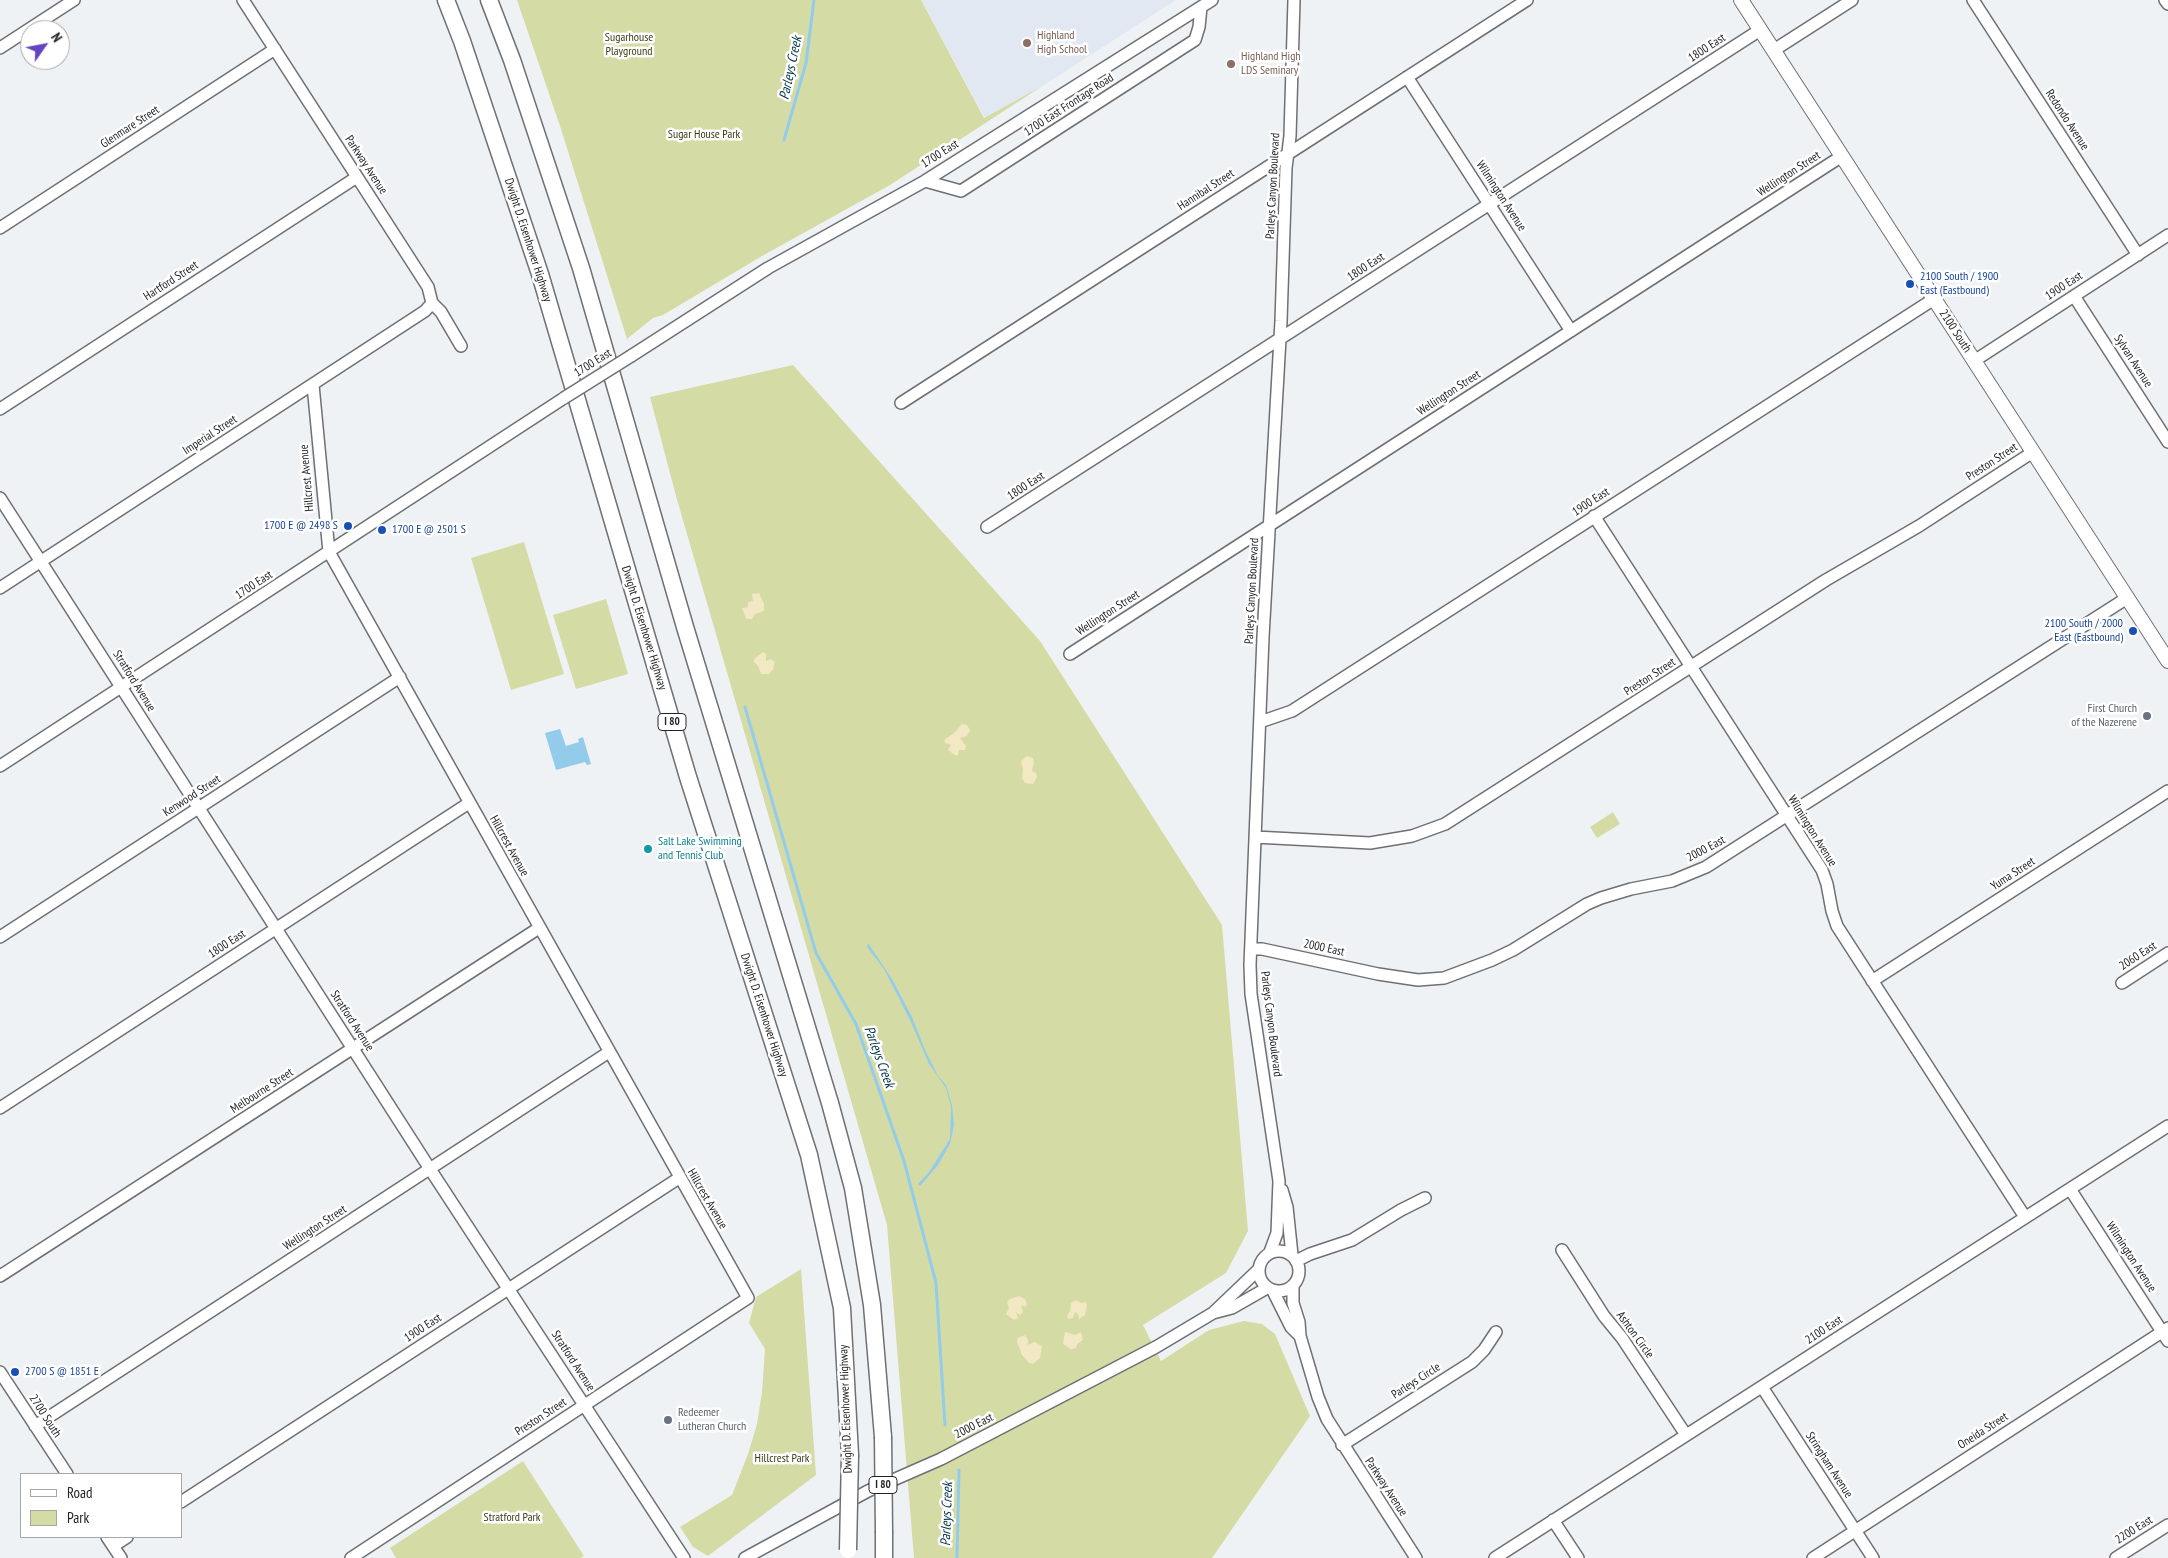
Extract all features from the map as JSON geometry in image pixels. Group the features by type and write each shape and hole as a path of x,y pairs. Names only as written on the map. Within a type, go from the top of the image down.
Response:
{"highway":[{"name":"Dwight D. Eisenhower Highway","path":"446,0 462,41 540,274 686,768 809,1155 842,1308 850,1455 848,1554"},
{"name":"I 80","path":"490,0 512,60 581,268 688,637 833,1112 853,1188 872,1305 883,1437 884,1558"}],"main road":[{"name":"2100 South","path":"1741,0 2168,661"}],"street":[{"path":"0,48 74,0"},
{"name":"Parkway Avenue","path":"243,0 430,290 432,303 441,312 461,346"},
{"name":"1700 East","path":"0,766 564,398 768,268 925,180 1212,0"},
{"name":"Parleys Canyon Boulevard","path":"1294,0 1251,949 1251,994 1279,1181 1287,1207 1294,1258"},
{"name":"Hannibal Street","path":"901,403 1527,0"},
{"path":"1774,50 1852,0"},
{"name":"Redondo Avenue","path":"1973,0 2138,255"},
{"path":"2165,0 2168,4"},
{"name":"1700 East Frontage Road","path":"925,180 961,191 1195,40 1199,27 1201,7"},
{"name":"1800 East","path":"987,528 1760,30"},
{"name":"Glenmare Street","path":"0,228 275,50"},
{"name":"Wilmington Avenue","path":"1407,77 1572,331"},
{"name":"Wellington Street","path":"1070,654 1842,156"},
{"name":"Hartford Street","path":"0,409 357,177"},
{"name":"1900 East","path":"1974,360 2168,236"},
{"name":"Sylvan Avenue","path":"2074,296 2168,442"},
{"name":"1900 East","path":"1260,722 1292,711 1934,298"},
{"name":"Imperial Street","path":"0,588 426,311 432,303"},
{"name":"Hillcrest Avenue","path":"313,385 329,552 748,1298"},
{"name":"Preston Street","path":"1255,837 1370,843 1405,838 1434,829 1462,814 1826,580 1919,526 2033,452"},
{"name":"Stratford Avenue","path":"0,498 430,1169 684,1558"},
{"name":"Wilmington Avenue","path":"1594,516 1822,870 1837,926 2025,1217"},
{"name":"2000 East","path":"1251,949 1262,949 1401,978 1430,980 1444,978 1513,950 1587,904 1601,898 1631,888 1672,881 1706,867 2127,598"},
{"name":"Kenwood Street","path":"0,937 400,677"},
{"name":"Yuma Street","path":"1872,980 2168,791"},
{"name":"1800 East","path":"0,1108 469,803"},
{"name":"Melbourne Street","path":"0,1276 539,928"},
{"name":"2060 East","path":"2122,983 2168,953"},
{"name":"Wellington Street","path":"35,1426 609,1052"},
{"name":"2100 East","path":"1495,1558 2168,1126"},
{"name":"1900 East","path":"182,1501 679,1178"},
{"name":"Parleys Canyon Boulevard","path":"1270,1252 1277,1233 1279,1181"},
{"name":"Wilmington Avenue","path":"2070,1189 2166,1333"},
{"path":"1294,1258 1352,1240 1401,1210 1425,1198"},
{"path":"1270,1289 1287,1290 1292,1286 1299,1274 1294,1258 1280,1250 1270,1252 1263,1258 1258,1270 1259,1277 1270,1289 1291,1327 1300,1336"},
{"name":"Ashton Circle","path":"1562,1250 1686,1435"},
{"name":"2000 East","path":"745,1558 868,1491 941,1459 1156,1347 1213,1313 1258,1270"},
{"path":"1292,1286 1293,1303 1299,1322 1300,1336"},
{"name":"2000 East","path":"1213,1313 1232,1308 1270,1289"},
{"name":"Preston Street","path":"351,1558 748,1298"},
{"name":"Parleys Circle","path":"1342,1445 1472,1362 1484,1350 1496,1332"},
{"name":"Oneida Street","path":"1813,1558 2166,1333"},
{"name":"Parkway Avenue","path":"1300,1336 1318,1397 1334,1431 1416,1558"},
{"name":"2700 South","path":"0,1372 65,1473"},
{"name":"Stringham Avenue","path":"1762,1387 1872,1558"},
{"path":"1553,1520 1578,1558"},
{"name":"2200 East","path":"2116,1558 2168,1525"},
{"path":"121,1558 110,1541 123,1538"}],"shaded area":[{"name":"Highland High School","path":"921,0 1176,0 1044,85 985,118"}],"green space":[{"name":"Sugar House Park","path":"517,0 921,0 984,118 1044,85 890,185 762,256 663,315 653,318 627,339 560,126"},
{"path":"793,365 1040,641 1222,925 1248,1231 1226,1273 1143,1325 1161,1361 1209,1330 1244,1321 1262,1324 1275,1334 1310,1416 1212,1558 914,1558 887,1225 676,496 650,397"},
{"path":"524,542 564,674 511,690 471,558"},
{"path":"606,599 628,674 576,689 553,615"},
{"path":"1613,812 1620,824 1597,838 1590,827"},
{"name":"Hillcrest Park","path":"801,1269 816,1475 708,1556 693,1547 680,1527 732,1495 757,1424 762,1392 765,1349 749,1323 756,1297"},
{"name":"Stratford Park","path":"523,1461 584,1556 580,1558 396,1558 390,1548"}],"sand":[{"path":"759,593 764,604 764,611 755,614 752,619 746,619 742,608 748,607 748,602 753,601 752,594"},
{"path":"763,652 766,654 766,661 771,659 775,662 773,670 769,674 761,674 754,662 754,659"},
{"path":"962,724 967,725 970,730 967,736 960,738 966,746 965,750 959,750 956,756 948,750 951,745 945,743 944,740"},
{"path":"1027,756 1033,758 1034,762 1032,771 1036,773 1037,777 1033,784 1025,783 1022,778 1023,769 1021,761"},
{"path":"1019,1296 1025,1299 1027,1305 1025,1307 1021,1305 1023,1312 1020,1315 1016,1312 1018,1318 1014,1320 1006,1314 1009,1308 1007,1302"},
{"path":"1076,1300 1087,1304 1085,1315 1079,1319 1078,1314 1075,1312 1073,1318 1068,1319 1067,1316 1071,1303"},
{"path":"1065,1332 1075,1335 1081,1332 1083,1340 1077,1344 1076,1348 1071,1349 1063,1344"},
{"path":"1025,1335 1028,1345 1034,1342 1042,1346 1040,1358 1033,1364 1029,1363 1022,1355 1017,1342 1018,1338"}],"water":[{"path":"560,729 566,746 579,742 578,739 583,737 591,764 587,765 585,762 556,770 545,733"},
{"path":"868,943 892,979 912,1017 938,1076 946,1085 952,1105 954,1125 950,1144 938,1165 920,1186 918,1184 929,1172 950,1139 951,1107 946,1088 929,1064 911,1022 884,969 867,947"}],"waterway":[{"name":"Parleys Creek","path":"784,140 806,63 814,0"},
{"name":"Parleys Creek","path":"745,707 816,953 856,1024 904,1161 936,1283 945,1425"},
{"name":"Parleys Creek","path":"957,1558 959,1470"}],"place":[{"name":"Highland High School","path":"1027,43"},
{"name":"Highland High LDS Seminary","path":"1231,64"},
{"name":"2100 South / 1900 East (Eastbound)","path":"1910,284"},
{"name":"1700 E @ 2498 S","path":"348,526"},
{"name":"1700 E @ 2501 S","path":"382,530"},
{"name":"2100 South / 2000 East (Eastbound)","path":"2133,631"},
{"name":"First Church of the Nazerene","path":"2147,716"},
{"name":"Salt Lake Swimming and Tennis Club","path":"648,849"},
{"name":"2700 S @ 1851 E","path":"15,1372"},
{"name":"Redeemer Lutheran Church","path":"668,1420"}],"park label":[{"name":"Sugarhouse Playground","path":"629,45"}]}
